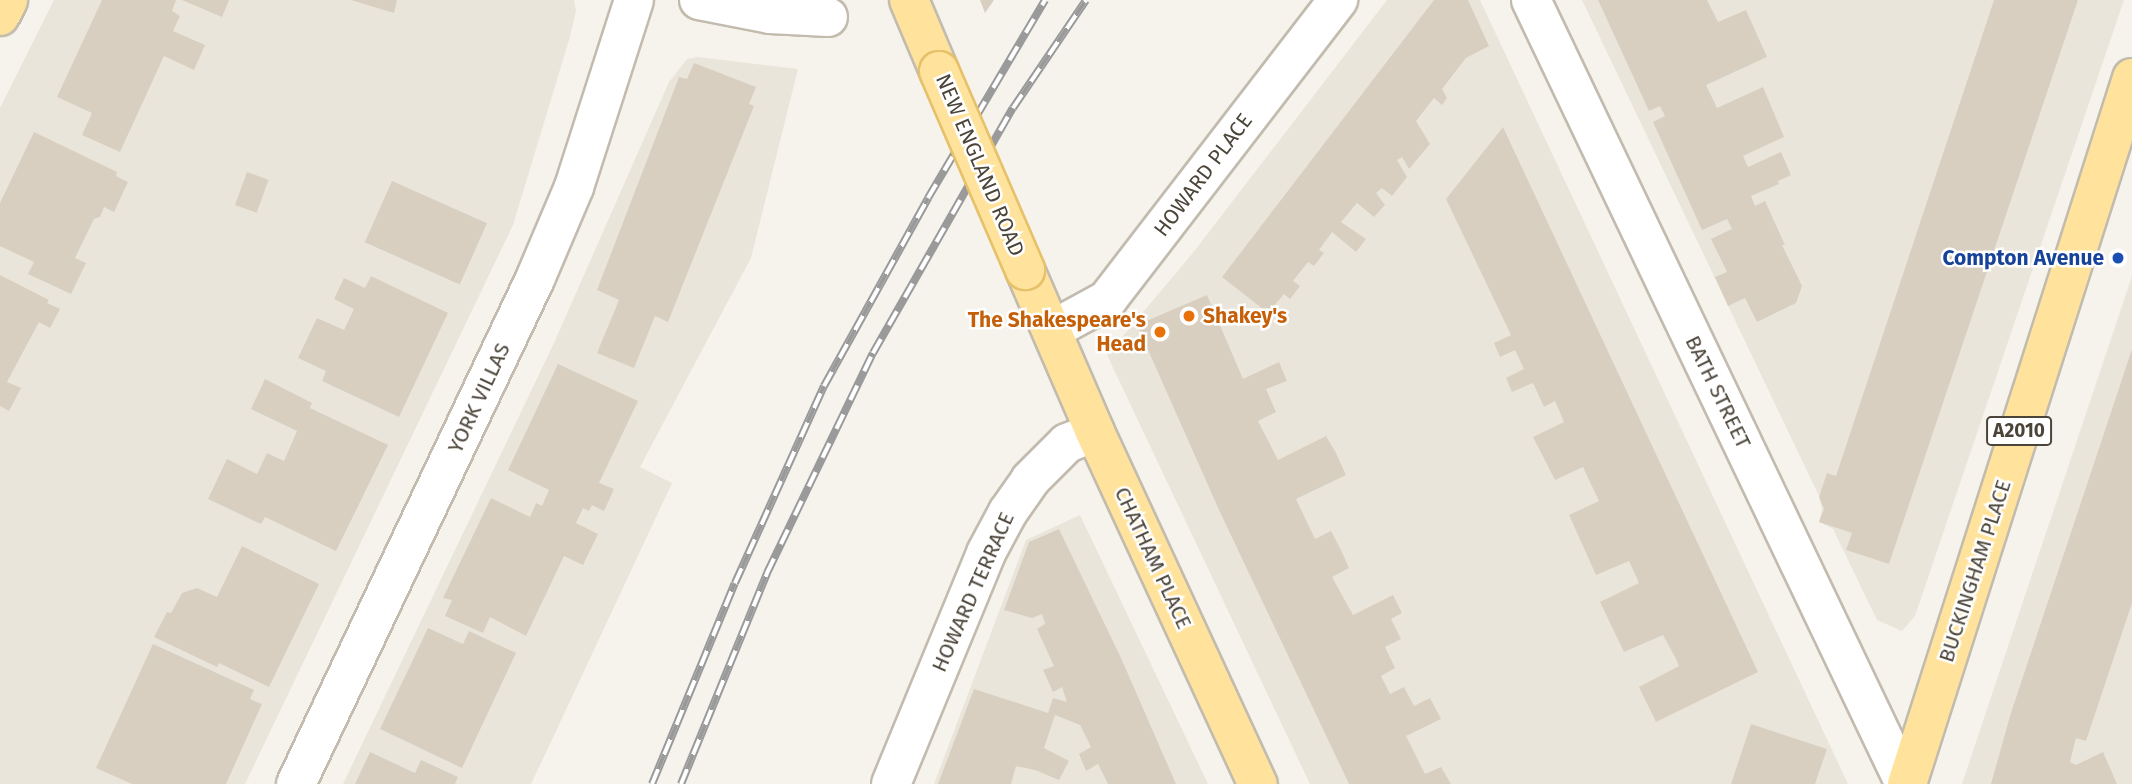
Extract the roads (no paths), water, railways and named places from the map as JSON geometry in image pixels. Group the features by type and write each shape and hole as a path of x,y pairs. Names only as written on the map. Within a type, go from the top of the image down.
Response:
{"main road":[{"path":"0,16 8,0"},
{"name":"NEW ENGLAND ROAD","path":"909,0 1052,330"},
{"name":"BUCKINGHAM PLACE","path":"1906,784 2132,78"},
{"name":"CHATHAM PLACE","path":"1052,330 1095,432 1258,784"}],"street":[{"name":"YORK VILLAS","path":"296,784 535,279 574,187 634,0"},
{"path":"699,0 770,14 828,17"},
{"name":"HOWARD PLACE","path":"1052,330 1107,300 1338,0"},
{"name":"BATH STREET","path":"1531,0 1906,784"},
{"name":"HOWARD TERRACE","path":"891,784 986,553 1008,512 1030,480 1067,443 1095,432"}],"railway":[{"path":"652,784 735,583 824,386 928,198 1045,0"},
{"path":"681,784 767,573 873,353 1013,108 1086,0"}],"place":[{"name":"Compton Avenue","path":"2118,258"},
{"name":"Shakey's","path":"1189,316"},
{"name":"The Shakespeare's Head","path":"1160,332"}]}
